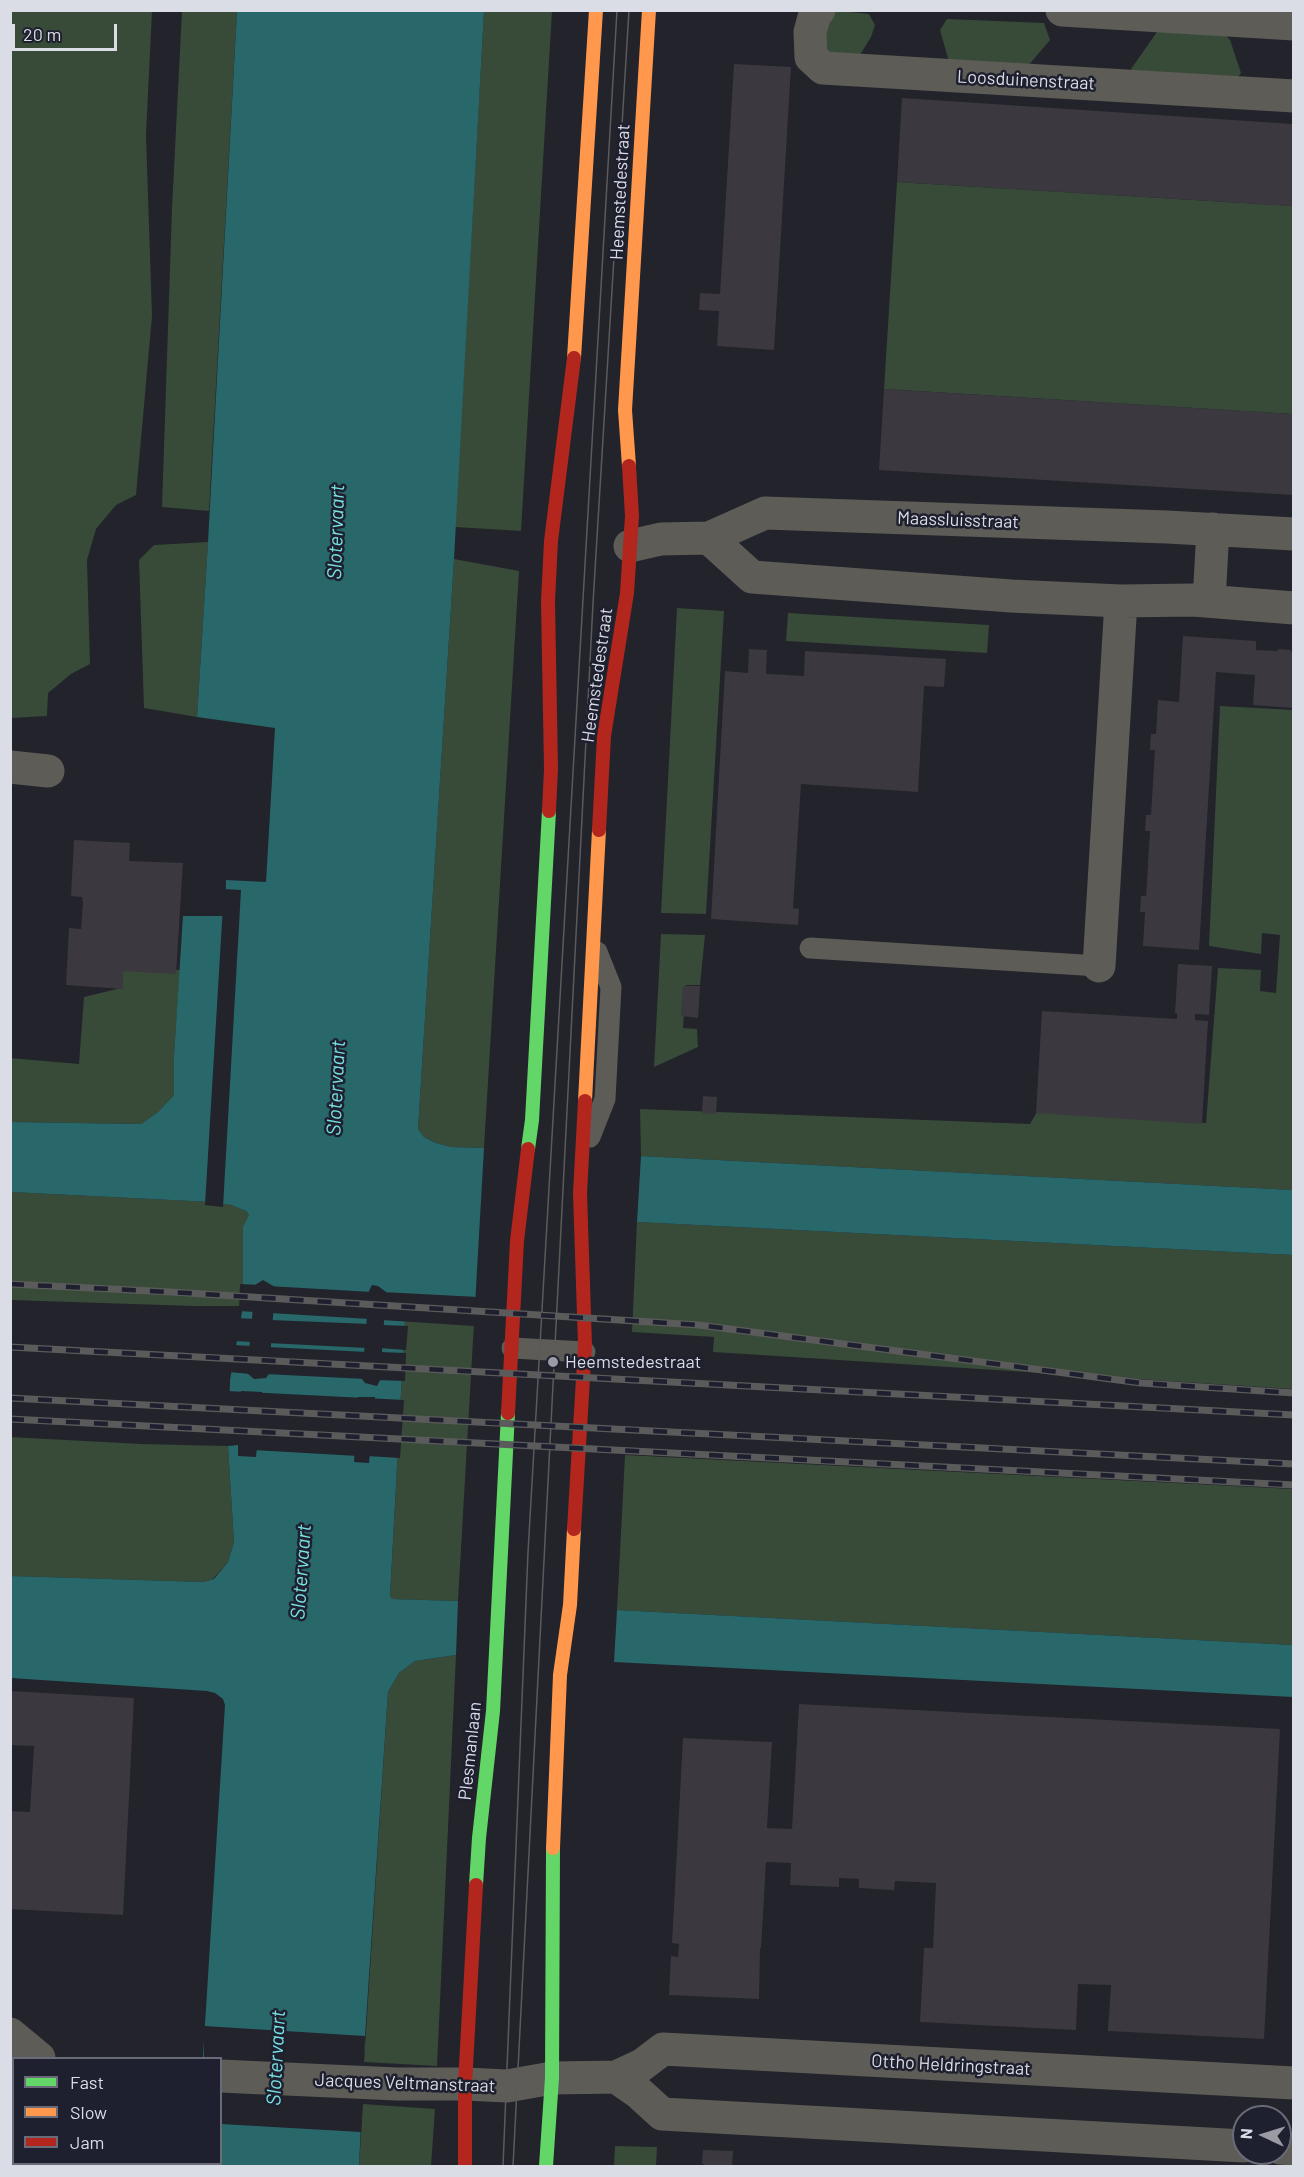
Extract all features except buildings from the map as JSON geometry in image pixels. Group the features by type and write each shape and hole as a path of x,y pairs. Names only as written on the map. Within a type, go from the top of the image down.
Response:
{"street":[{"name":"Heemstedestraat","path":"512,1344 517,1241 532,1120 550,769 548,601 551,541 573,380 596,10"},
{"name":"Heemstedestraat","path":"593,943 604,736 627,593 632,516 625,410 650,10"},
{"name":"Loosduinenstraat","path":"819,10 815,14 810,32 811,57 823,68 1293,96"},
{"path":"1062,10 1293,24"},
{"name":"Maassluisstraat","path":"630,546 661,539 709,538 765,513 1214,529 1293,534"},
{"path":"1209,601 1214,529"},
{"path":"709,538 752,577 1011,596 1121,601 1209,601 1293,608"},
{"path":"1099,966 1121,601"},
{"path":"10,766 48,771"},
{"path":"546,2166 552,2078 554,1846 560,1675 570,1605 585,1349 580,1193 582,1160"},
{"name":"Plesmanlaan","path":"465,2166 465,2084 479,1838 493,1711 512,1344"},
{"path":"10,2034 38,2057"},
{"name":"Ottho Heldringstraat","path":"552,2078 616,2077 642,2065 663,2049 1293,2083"},
{"name":"Jacques Veltmanstraat","path":"222,2076 397,2084 507,2086 552,2078"},
{"path":"616,2077 639,2093 662,2114 1232,2145"}],"lane":[{"path":"582,1160 605,1099 611,987 593,943"},
{"path":"810,948 1099,966"},
{"path":"512,1344 585,1349"}],"green space":[{"path":"829,10 869,14 875,25 871,37 855,63 828,62 823,16"},
{"path":"10,11 152,11 146,135 152,316 136,495 116,505 96,529 87,560 90,664 71,674 48,693 47,716 11,718"},
{"path":"182,11 237,11 209,511 162,507 172,208"},
{"path":"484,11 552,11 521,531 455,527"},
{"path":"947,19 1044,23 1050,40 1022,73 951,69 940,30"},
{"path":"1159,29 1222,31 1230,40 1241,73 1230,87 1135,82 1131,69"},
{"path":"897,182 1293,206 1293,414 884,389"},
{"path":"208,542 197,717 144,708 139,560 154,545"},
{"path":"454,559 519,571 484,1148 450,1147 436,1143 424,1137 418,1129"},
{"path":"677,608 724,611 706,914 661,913"},
{"path":"788,613 989,625 987,653 786,641"},
{"path":"1220,706 1293,710 1293,1190 641,1156 640,1109 1030,1124 1037,1112 1206,1123 1218,968 1261,970 1260,991 1276,993 1280,935 1262,933 1261,954 1209,946"},
{"path":"661,934 705,935 700,985 686,985 683,1028 697,1029 698,1047 654,1067"},
{"path":"122,970 180,970 174,1055 174,1095 158,1112 141,1124 11,1122 10,1058 79,1064 84,997 121,988"},
{"path":"11,1192 211,1202 231,1205 246,1211 249,1215 243,1306 11,1300"},
{"path":"637,1222 1293,1255 1293,1389 713,1352 714,1337 632,1332"},
{"path":"405,1319 474,1323 458,1601 392,1599 390,1597"},
{"path":"10,1437 228,1446 234,1542 228,1562 213,1579 203,1582 11,1576"},
{"path":"625,1455 1293,1489 1293,1645 617,1610"},
{"path":"456,1655 437,2066 364,2062 388,1692 399,1673 415,1661"},
{"path":"363,2104 435,2109 431,2166 359,2166"},
{"path":"615,2146 657,2147 656,2166 614,2166"},
{"path":"154,2165 200,2165 199,2166"}],"water":[{"name":"Slotervaart","path":"237,11 484,11 454,559 418,1129 424,1137 436,1143 451,1147 484,1148 474,1323 405,1319 390,1596 392,1599 458,1601 456,1655 415,1661 399,1673 388,1692 365,2036 359,2166 199,2166 222,2165 222,2057 203,2056 225,1705 223,1699 207,1691 11,1678 11,1576 203,1582 214,1579 228,1562 234,1542 228,1446 238,1445 238,1456 256,1457 262,1392 241,1391 240,1417 229,1418 230,1380 243,1306 243,1227 249,1215 246,1211 231,1205 211,1202 11,1192 11,1122 141,1124 158,1112 174,1095 174,1055 183,916 225,916 226,880 266,882 275,728 197,717","holes":["263,1280 275,1287 269,1374 266,1378 254,1379 247,1373 255,1285","372,1285 386,1292 380,1380 377,1386 365,1383 362,1379 369,1291","358,1397 375,1397 369,1463 354,1462"]},
{"path":"641,1156 1293,1190 1293,1255 637,1222"},
{"path":"617,1610 1293,1645 1293,1697 614,1662"}],"pier":[{"path":"224,889 241,890 223,1207 205,1205"},
{"path":"240,1284 259,1285 255,1312 239,1311"},
{"path":"268,1286 372,1292 370,1319 270,1313 272,1288"},
{"path":"382,1292 478,1297 477,1324 474,1326 382,1320"},
{"path":"237,1318 255,1319 253,1342 234,1341"},
{"path":"270,1320 369,1324 367,1348 268,1343"},
{"path":"381,1325 408,1326 406,1350 380,1348"},
{"path":"233,1345 252,1346 251,1374 229,1372"},
{"path":"268,1347 367,1352 366,1379 265,1374"},
{"path":"379,1352 406,1353 405,1381 377,1380"},
{"path":"227,1391 404,1400 400,1458 367,1456 371,1400 361,1399 358,1456 253,1450 258,1394 244,1394 243,1419 229,1421 226,1418"},
{"path":"204,2026 365,2036 361,2132 222,2124 222,2057 204,2057"}],"tram line":[{"path":"503,2166 528,1552 617,10"},
{"path":"513,2166 593,603 629,10"}],"railway":[{"path":"10,1284 699,1325 1141,1383 1294,1393"},
{"path":"10,1347 1294,1415"},
{"path":"10,1398 1294,1464"},
{"path":"10,1419 1294,1485"}],"traffic: fast":[{"path":"528,1149 532,1120 549,811"},
{"path":"476,1885 493,1711 508,1413"},
{"path":"546,2166 552,2078 553,1848"}],"traffic: slow":[{"path":"574,358 596,10"},
{"path":"629,466 625,410 649,10"},
{"path":"585,1101 599,830"},
{"path":"553,1848 560,1675 570,1605 574,1529"}],"traffic: jam":[{"path":"549,811 551,769 548,601 551,541 574,358"},
{"path":"599,830 604,736 627,593 632,516 629,466"},
{"path":"574,1529 585,1345 580,1193 585,1101"},
{"path":"508,1413 517,1241 528,1149"},
{"path":"465,2166 465,2084 476,1885"}],"place":[{"name":"Heemstedestraat","path":"553,1362"}]}
